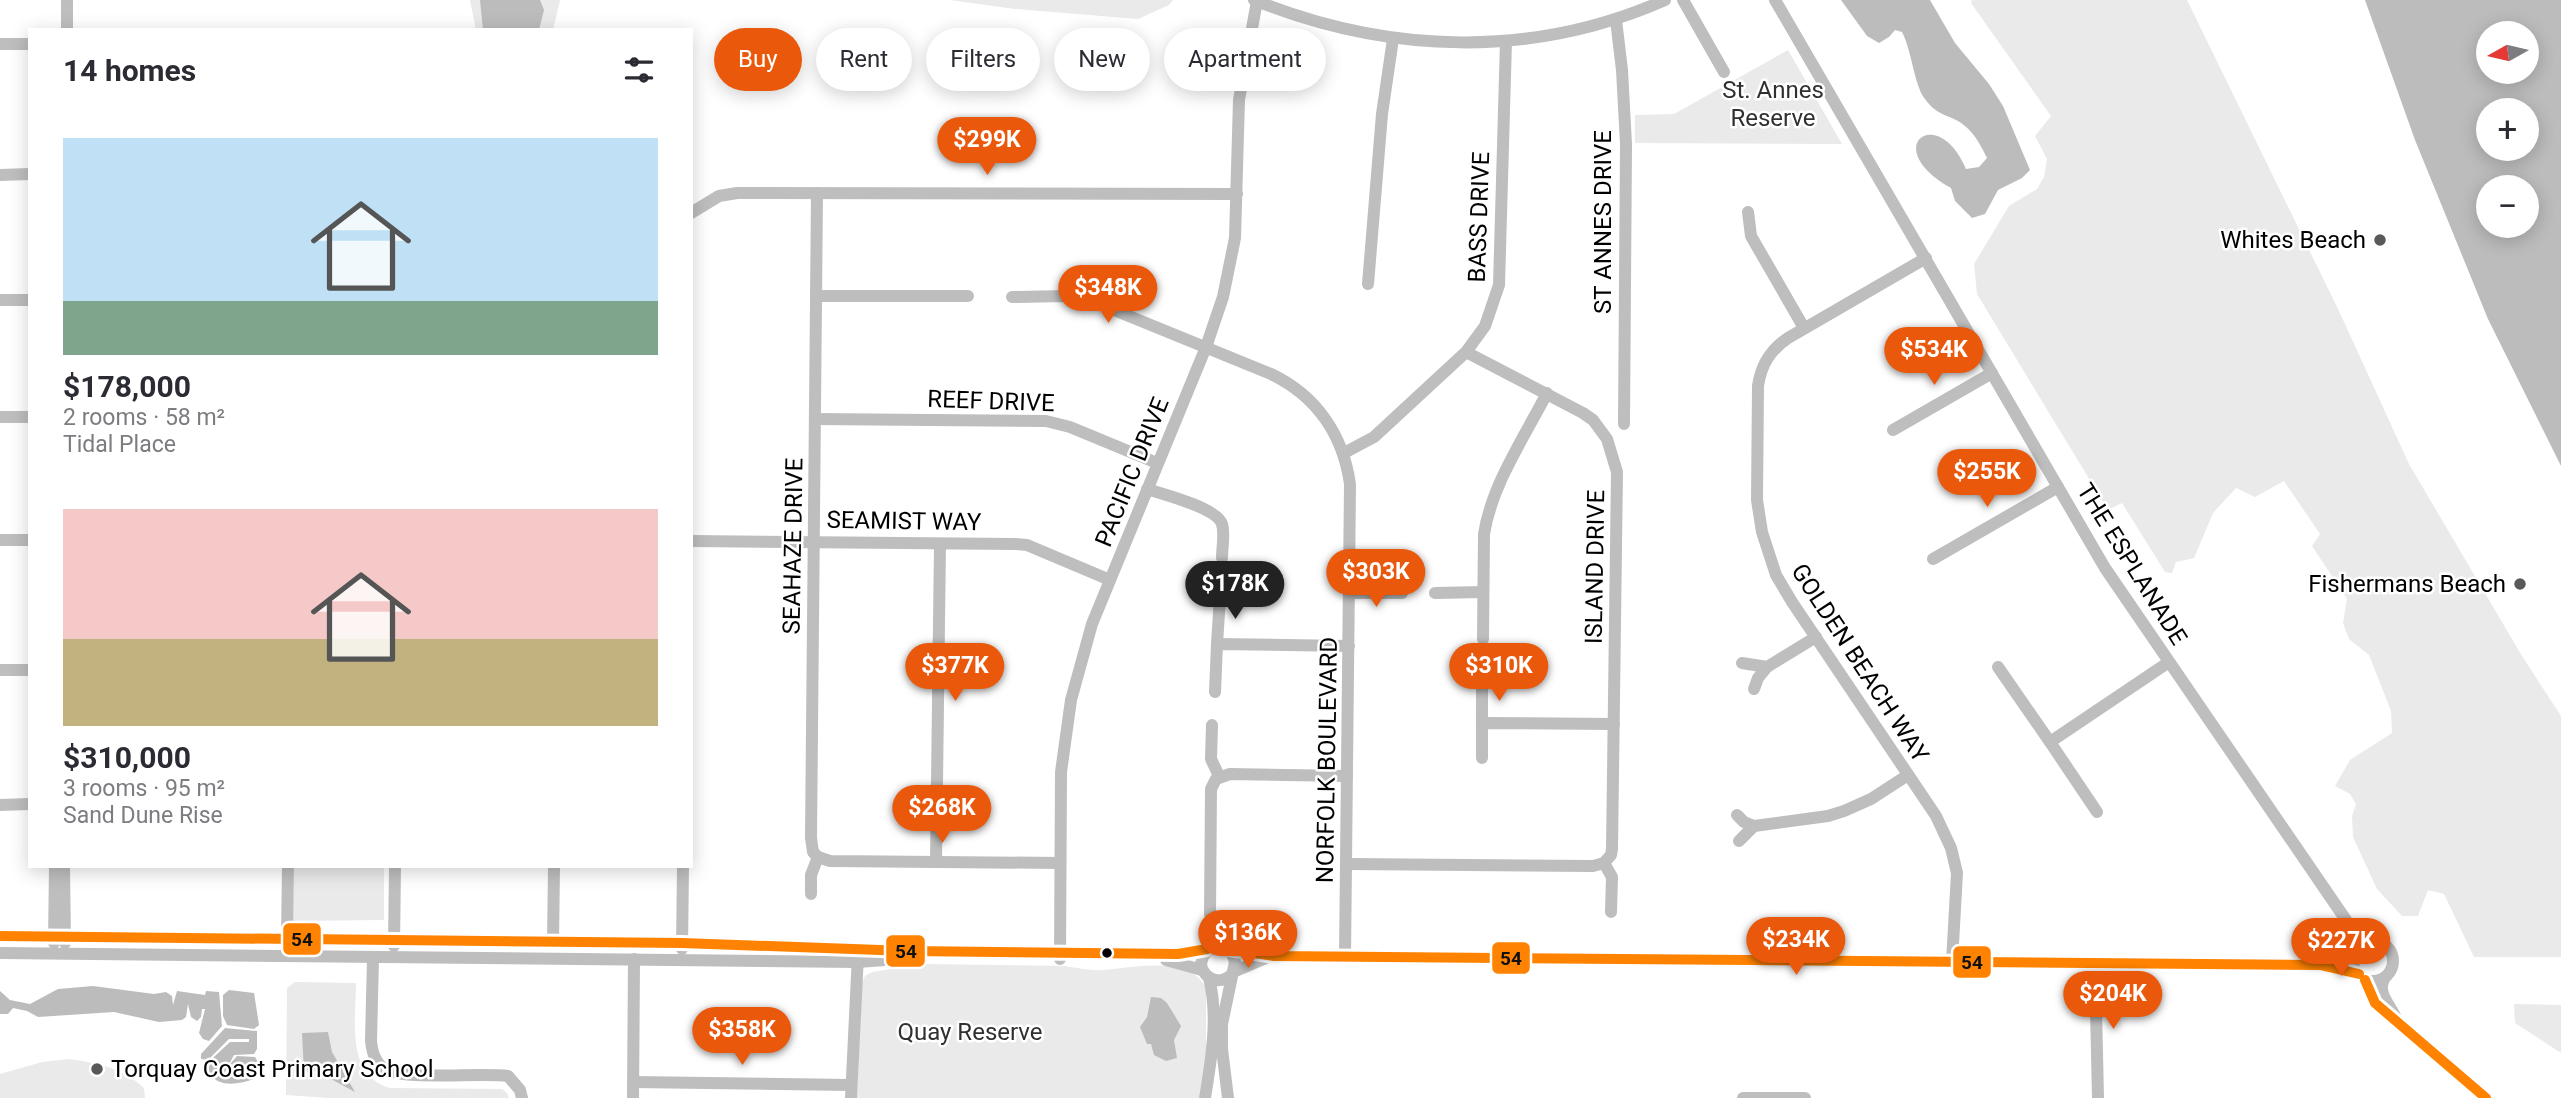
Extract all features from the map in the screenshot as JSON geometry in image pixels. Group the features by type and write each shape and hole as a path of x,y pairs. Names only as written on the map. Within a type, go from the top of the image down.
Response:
{"street":[{"path":"66,0 67,28"},
{"path":"1255,1 1328,25 1392,39 1467,43 1506,41 1571,32 1616,20 1665,0"},
{"path":"1683,0 1724,72"},
{"name":"THE ESPLANADE","path":"1774,0 2105,568 2346,920 2356,953"},
{"name":"PACIFIC DRIVE","path":"1060,955 1061,772 1071,700 1083,652 1206,347 1230,270 1237,194 1239,100 1255,1"},
{"name":"ST ANNES DRIVE","path":"1616,20 1626,144 1624,424"},
{"path":"1368,284 1382,114 1392,39"},
{"name":"BASS DRIVE","path":"1344,453 1374,438 1466,352 1485,327 1499,285 1506,41"},
{"path":"0,44 28,44"},
{"path":"0,175 28,174"},
{"name":"SEAHAZE DRIVE","path":"811,894 811,875 818,857 813,852 811,838 817,193"},
{"path":"693,212 719,196 728,194 1237,194"},
{"path":"1748,212 1751,236 1804,328"},
{"name":"GOLDEN BEACH WAY","path":"1926,258 1804,328 1769,355 1760,374 1757,500 1762,532 1776,575 1946,835 1957,873 1952,962"},
{"path":"816,296 968,296"},
{"name":"NORFOLK BOULEVARD","path":"1012,297 1079,298 1271,374 1298,388 1327,421 1344,453 1350,484 1345,957"},
{"path":"0,300 28,300"},
{"name":"ISLAND DRIVE","path":"1466,352 1593,420 1607,439 1615,461 1612,849 1611,855 1604,863 1612,877 1611,912"},
{"path":"1893,430 1992,373"},
{"path":"1483,639 1484,534 1490,508 1546,393"},
{"path":"0,417 28,416"},
{"name":"REEF DRIVE","path":"815,419 1046,421 1070,427 1157,463"},
{"path":"1933,559 2058,487"},
{"path":"1147,489 1218,517 1223,533 1222,558"},
{"path":"0,540 28,540"},
{"name":"SEAMIST WAY","path":"693,541 1027,545 1110,580"},
{"path":"936,862 940,544"},
{"path":"1349,593 1402,593"},
{"path":"1435,593 1483,593"},
{"path":"1215,692 1220,597"},
{"path":"1754,689 1758,678 1767,667 1815,637"},
{"path":"1217,644 1349,646"},
{"path":"2050,742 2169,662"},
{"path":"1742,663 1767,667"},
{"path":"1998,667 2097,812"},
{"path":"0,670 28,670"},
{"path":"1482,682 1482,758"},
{"path":"1482,723 1614,724"},
{"path":"1212,725 1211,759 1219,776"},
{"path":"1739,841 1754,827 1828,816 1844,811 1871,799 1908,775"},
{"path":"1210,914 1211,789 1219,776 1347,776"},
{"path":"0,805 28,804"},
{"path":"1737,815 1754,827"},
{"path":"818,857 830,861 1059,863"},
{"path":"1347,863 1593,866 1604,863"},
{"path":"55,868 60,936"},
{"path":"59,953 64,868"},
{"path":"287,939 288,868"},
{"path":"394,957 395,868"},
{"path":"553,942 554,868"},
{"path":"681,960 683,868"},
{"name":"THE ESPLANADE","path":"2346,920 2375,941"},
{"path":"0,936 682,943 858,955"},
{"path":"2319,965 2356,953 2367,942 2385,944 2392,956 2391,969 2381,983 2382,993 2398,1021"},
{"path":"0,953 681,960 858,955 1178,954 1218,946 1273,956 2319,965 2347,970 2362,977 2384,979"},
{"path":"1228,949 1234,957 1222,1037 1228,1098"},
{"path":"1205,1098 1214,1013 1202,957 1207,950"},
{"path":"2356,953 2362,977 2375,1003 2398,1021 2470,1093 2486,1098"},
{"path":"633,1082 851,1092 858,955"},
{"path":"1060,955 1180,962 1221,980 1253,962 1273,956"},
{"path":"373,958 371,1041 377,1062 385,1069 404,1074 508,1076 520,1090 522,1098"},
{"path":"633,1098 634,959"},
{"path":"2095,964 2098,1098"},
{"path":"1743,1098 1805,1098"}],"green space":[{"path":"470,0 560,0 553,28 476,28"},
{"path":"950,0 1173,0 1169,5 1138,19 1015,9"},
{"path":"1972,0 2187,0 2339,311 2409,464 2522,656 2561,716 2561,957 2474,957 2444,894 2428,890 2418,916 2402,916 2377,889 2353,837 2352,816 2356,804 2350,794 2335,786 2350,760 2392,733 2391,711 2369,655 2349,639 2343,623 2347,599 2312,546 2320,534 2284,481 2255,497 2236,488 2213,513 2194,558 2176,562 2172,573 2165,572 2122,503 2108,510 1977,294 1974,264 2009,206 2037,189 2044,177 2047,159 2035,136 2051,116 1971,3"},
{"name":"St. Annes Reserve","path":"1788,50 1842,144 1635,143 1635,115 1674,114"},
{"path":"294,868 384,868 384,920 293,921"},
{"name":"Quay Reserve","path":"924,964 1065,966 1099,970 1160,966 1188,971 1199,978 1206,989 1206,1049 1199,1098 857,1098 862,983 865,976 872,972"},
{"path":"295,982 356,983 355,1029 359,1059 376,1081 390,1088 502,1089 509,1098 328,1098 286,1095 287,988"},
{"path":"2514,1004 2561,1005 2561,1053 2515,1023"},
{"path":"69,1059 118,1071 144,1088 145,1098 0,1098 0,1074 42,1062"}],"shaded area":[{"path":"480,0 540,0 544,10 540,28 483,28"},
{"path":"1841,0 1930,0 1955,43 1989,84 2003,106 2030,170 2022,178 1998,190 1985,214 1972,218 1955,201 1951,188 1930,173 1919,158 1916,146 1921,138 1930,135 1942,138 1954,149 1966,169 1979,167 1987,158 1978,140 1965,126 1935,110 1925,99 1902,32 1895,30 1879,43 1867,36"},
{"path":"2365,0 2561,0 2561,466 2488,319 2415,140"},
{"path":"93,986 154,994 166,992 172,996 173,1005 177,991 205,995 206,991 219,992 222,1026 209,1041 203,1039 199,1033 205,1009 202,1009 201,1017 197,1021 191,1017 188,1004 186,1017 182,1020 159,1022 114,1012 38,1017 13,1008 8,1014 0,1014 0,991 10,1000 30,1004 58,989"},
{"path":"229,990 254,993 259,1025 254,1029 227,1025 223,1016 223,995"},
{"path":"1151,997 1161,998 1167,1003 1181,1026 1174,1040 1177,1058 1166,1061 1154,1055 1151,1044 1147,1044 1140,1027 1147,1017"},
{"path":"225,1028 257,1031 257,1049 254,1054 234,1055 224,1074 229,1073 230,1064 237,1056 255,1057 259,1064 254,1079 224,1083 206,1074 202,1068 230,1042 249,1042 249,1039 229,1039 208,1060 201,1059 201,1054"},
{"path":"328,1032 332,1052 355,1092 318,1072 304,1072 302,1033"}],"transit line":[{"name":"54","path":"0,936 682,943 908,951 1178,954 1207,949"},
{"name":"54","path":"1228,949 1274,956 2320,965 2359,974"},
{"name":"54","path":"2365,980 2375,1003 2486,1098"}],"place":[{"name":"Whites Beach","path":"2380,240"},
{"name":"Fishermans Beach","path":"2520,584"},
{"name":"Torquay Coast Primary School","path":"97,1069"}]}
